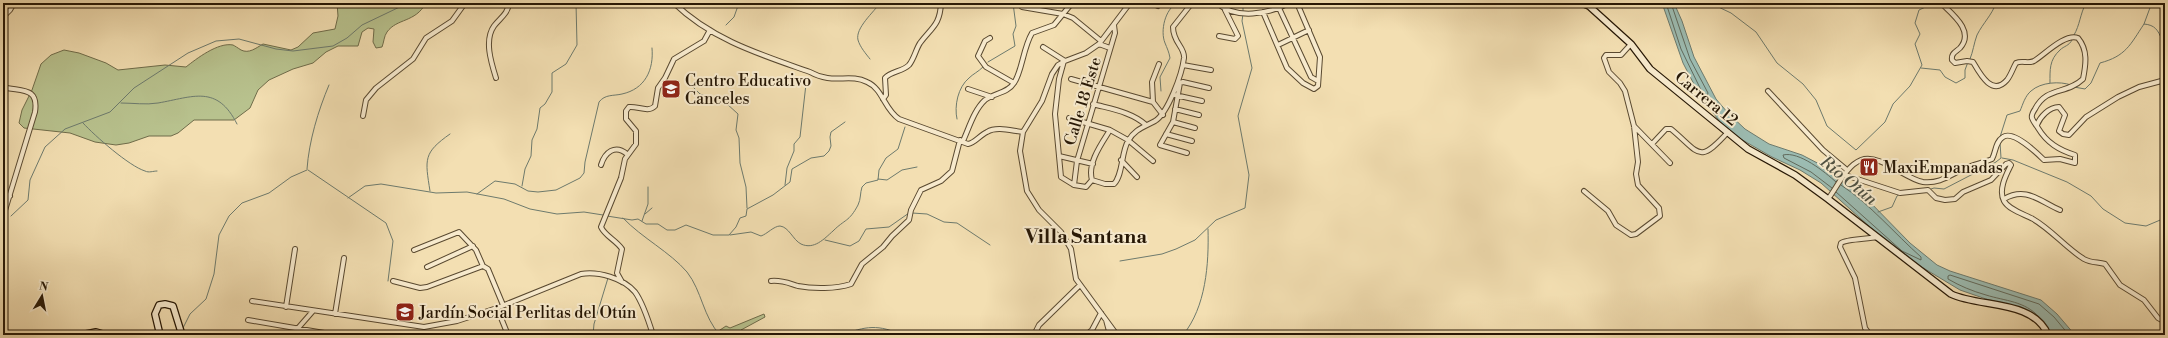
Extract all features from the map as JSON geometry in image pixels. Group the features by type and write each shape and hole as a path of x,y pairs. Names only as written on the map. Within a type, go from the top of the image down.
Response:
{"street":[{"path":"3,17 14,3"},
{"path":"363,116 366,100 376,88 413,59 426,38 452,21 465,3"},
{"path":"496,78 489,46 489,35 494,26 507,12 509,3"},
{"path":"674,3 688,16 750,52 810,72 819,77 829,79 856,79 868,82 878,90 890,112 899,119 971,143 988,131 996,129 1023,132"},
{"path":"883,99 886,95 885,78 909,64 920,43 935,26 939,17 941,3"},
{"path":"771,280 781,280 798,286 814,287 851,284 862,264 883,247 909,220 911,210 921,190 942,181 952,171 962,140 980,107 986,100 999,94 1014,83 1027,41 1032,33 1054,25 1072,3"},
{"path":"1124,3 1126,8"},
{"path":"1117,335 1080,285 1074,273 1071,249 1061,232 1039,210 1027,191 1020,151 1023,132 1042,101 1052,74 1058,65 1086,53 1100,42 1130,3"},
{"path":"1152,3 1158,6"},
{"path":"1187,153 1161,146 1160,144 1173,122 1175,109 1174,94 1183,65 1184,55 1174,39 1173,27 1192,3"},
{"path":"1217,3 1225,10 1238,36 1235,39 1219,36"},
{"path":"1225,10 1263,12 1280,8 1289,3"},
{"path":"1263,12 1287,68 1303,83 1314,88 1318,86 1320,57 1297,3"},
{"name":"Carrera 12","path":"1582,3 1589,6 1631,44 1650,69 1748,149 1795,176 1828,199 1951,294 1969,301 2013,308 2023,312 2035,320 2048,335"},
{"path":"1828,199 1847,170 1858,162 1870,159 1898,170 1913,179 1929,182 1943,180 1967,167 1992,159 1997,143 2002,138 2009,135 2027,144 2044,160 2060,159 2075,163 2075,155 2055,148 2043,136 2032,119 2032,114 2039,100 2053,91 2074,86 2083,79 2086,52 2084,46 2073,37 2048,49 2032,62 2016,63 2008,79 2000,85 1987,83 1973,62 1967,61 1957,63 1952,60 1953,54 1961,47 1964,40 1964,31 1958,18 1941,3"},
{"path":"1022,7 1062,14 1073,18 1100,42 1110,48"},
{"path":"1280,8 1292,38 1312,77 1318,80"},
{"name":"Calle 18 Este","path":"1074,185 1076,161 1115,34 1114,25"},
{"path":"622,282 617,273 622,249 618,243 607,236 601,227 621,178 627,154 636,144 634,127 626,119 626,111 629,107 634,106 647,109 655,106 658,88 674,60 704,41 710,30"},
{"path":"1278,45 1309,30"},
{"path":"990,38 985,42 978,56 986,67 1014,83"},
{"path":"1584,190 1608,211 1616,225 1631,235 1636,234 1660,216 1660,208 1638,185 1636,174 1638,162 1634,126 1625,91 1620,83 1609,72 1604,58 1606,55 1621,55 1631,44"},
{"path":"1043,48 1065,61"},
{"path":"1065,61 1059,79 1055,114 1061,177 1074,185 1083,188 1092,180 1092,164 1099,147 1110,130"},
{"path":"1159,64 1152,82 1153,102 1163,115"},
{"path":"1183,65 1211,70"},
{"path":"1071,79 1153,102"},
{"path":"2037,125 2043,115 2054,107 2059,107 2065,115 2059,131 2063,134 2069,135 2086,116 2118,97 2139,87 2165,80"},
{"path":"1092,180 1104,184 1114,184 1119,176 1121,160 1128,140 1136,131 1163,115 1181,82 1210,88"},
{"path":"3,87 23,89 32,95 36,101 35,112 3,217"},
{"path":"968,89 992,97"},
{"path":"1768,91 1823,150 1847,170"},
{"path":"1174,94 1202,101"},
{"path":"1093,104 1130,115 1139,119 1146,125"},
{"path":"1175,109 1199,115"},
{"path":"1069,118 1110,130 1128,140 1153,161"},
{"path":"1173,122 1195,128"},
{"path":"1634,126 1670,163"},
{"path":"1652,144 1666,129 1671,129 1694,150 1706,152 1712,150 1728,132"},
{"path":"1166,134 1192,141"},
{"path":"601,165 603,158 610,150 616,148 622,149 627,154"},
{"path":"1059,156 1092,164"},
{"path":"1121,160 1137,177"},
{"path":"1845,175 1900,193 1929,192 1936,198 1945,200 1955,199 1963,192 1991,180 2008,163 2011,165 2004,183 2004,199 2007,204 2036,220 2084,258 2093,263 2105,264 2120,285 2144,300 2153,314 2165,322"},
{"path":"2004,199 2015,193 2024,193 2060,210"},
{"path":"3,201 10,196"},
{"path":"414,250 458,232 473,246 483,266 488,269 503,305"},
{"path":"1870,335 1865,328 1855,278 1840,247 1841,243 1846,240 1860,240 1877,237"},
{"path":"427,267 473,246"},
{"path":"286,306 295,249"},
{"path":"335,314 344,258"},
{"path":"393,281 420,288 427,287 483,266"},
{"path":"252,300 313,311 424,327 457,321 497,308 581,274 596,273 622,282 635,292 653,335"},
{"path":"1034,335 1039,325 1080,285"},
{"path":"160,335 155,314 159,305 166,304 173,306 182,335"},
{"path":"497,308 508,335"},
{"path":"292,335 313,311"},
{"path":"1086,335 1101,312"},
{"path":"1106,319 1110,335"},
{"path":"248,320 336,335"},
{"path":"81,335 96,332 106,335"}],"green space":[{"path":"337,3 426,3 417,14 391,28 386,34 382,47 376,48 373,42 374,29 368,28 362,32 358,46 338,46 326,52 313,63 293,69 269,80 258,90 250,108 234,120 194,120 178,133 171,136 149,136 129,143 116,145 95,142 70,133 24,128 19,123 22,110 32,90 41,64 51,55 64,50 79,53 106,63 118,70 165,65 186,67 208,52 227,45 233,45 244,51 252,50 263,44 291,50 298,47 313,33 335,29 338,16"},
{"path":"764,314 765,317 741,330 747,335 696,335 704,333 714,334 726,326 730,328"}],"water":[{"name":"Río Otún","path":"1662,3 1674,3 1682,21 1694,57 1716,99 1745,129 1769,144 1802,155 1825,167 1838,179 1864,196 1910,243 1937,265 1950,271 2041,300 2057,314 2075,335 2049,335 2032,315 2017,307 1960,290 1900,254 1821,183 1800,170 1772,157 1739,138 1720,122 1698,92 1683,63"}],"waterway":[{"path":"11,216 28,200 30,180 45,147 65,129 110,112 134,88 188,53 216,41 239,39 276,49 293,51 333,46 347,38 362,25 408,3"},
{"path":"522,186 525,169 531,156 532,140 537,129 540,108 545,104 552,92 552,73 566,64 577,45 576,3"},
{"path":"726,25 734,17 739,3"},
{"path":"870,59 860,45 858,35 862,25 880,3"},
{"path":"988,62 1015,46 1013,34 1016,26 1013,3"},
{"path":"1161,91 1160,77 1170,58 1165,43 1163,27 1169,10 1177,3"},
{"path":"1243,3 1243,11"},
{"path":"1710,3 1731,13 1756,32 1777,63 1803,84 1816,100 1827,126 1856,150 1885,122 1893,104 1910,86 1922,65 1915,44 1920,34 1915,23 1919,10 1934,3"},
{"path":"1970,59 1977,35 1996,3"},
{"path":"2074,35 2086,3"},
{"path":"2144,24 2151,5 2155,3"},
{"path":"1120,261 1162,254 1176,249 1195,240 1216,220 1245,208 1249,175 1238,116 1252,68 1242,21 1243,14"},
{"path":"2074,87 2085,89 2091,83 2100,63 2122,53 2131,44 2144,24 2153,27 2162,40 2165,41"},
{"path":"2050,83 2052,61 2056,54 2072,40"},
{"path":"477,194 495,181 515,184 528,191 538,192 556,190 580,178 584,173 585,162 599,102 607,96 622,94 637,88 642,83 649,71 652,48"},
{"path":"1921,68 1940,70 1945,77 1956,83 1965,78 1965,70 1968,62"},
{"path":"957,119 956,108 962,86 969,78 983,67"},
{"path":"2000,137 2007,115 2020,111 2029,93 2035,88 2051,83 2071,85"},
{"path":"785,185 787,168 794,151 794,144 800,137 806,84"},
{"path":"307,169 315,126 329,85"},
{"path":"692,86 700,94 726,103 738,114 736,130 739,138 740,163 746,187 747,208"},
{"path":"121,103 153,104 193,96 203,96 212,98 221,103 229,111 237,124"},
{"path":"607,216 632,220 638,219 646,224 658,224 667,230 675,230 686,225 713,235 729,235 736,227 740,218 746,216 747,209 773,195 790,182 792,169 811,158 824,156 829,151 831,146 831,132 845,122"},
{"path":"83,123 104,143 130,163 146,172 157,171"},
{"path":"730,235 751,232 761,236 775,227 780,226 786,229 801,244 810,246 818,243 852,215 859,203 862,187 866,183 878,180 879,170 886,158 898,149 905,127"},
{"path":"430,191 427,171 430,152 450,134"},
{"path":"1931,189 1944,189 1996,162 2001,158 2000,142"},
{"path":"2002,158 2013,160 2067,182 2091,196 2103,209 2125,223 2146,226 2165,218"},
{"path":"878,179 887,180 902,170 917,167"},
{"path":"182,330 190,314 206,299 214,274 219,235 229,216 242,203 269,193 291,177 307,170"},
{"path":"308,170 386,223 393,241 388,281"},
{"path":"348,198 365,186 381,184 436,193 467,192 504,199 530,209 557,214 584,212 603,215"},
{"path":"642,221 648,204 648,187"},
{"path":"1878,212 1892,207 1897,196 1900,194"},
{"path":"645,214 652,208"},
{"path":"825,240 850,246 859,241 866,229 889,227 909,213"},
{"path":"912,213 927,214 944,222 957,223 990,245"},
{"path":"623,218 687,272 696,287 714,328 720,335"},
{"path":"1183,335 1197,312 1201,298 1207,271 1208,229"},
{"path":"593,335 594,324 608,278"},
{"path":"843,335 865,328 886,329 901,335"}],"place":[{"name":"Centro Educativo Canceles","path":"671,89"},
{"name":"MaxiEmpanadas","path":"1869,167"},
{"name":"Jardín Social Perlitas del Otún","path":"405,312"}],"district":[{"name":"Villa Santana","path":"1086,236"}]}
